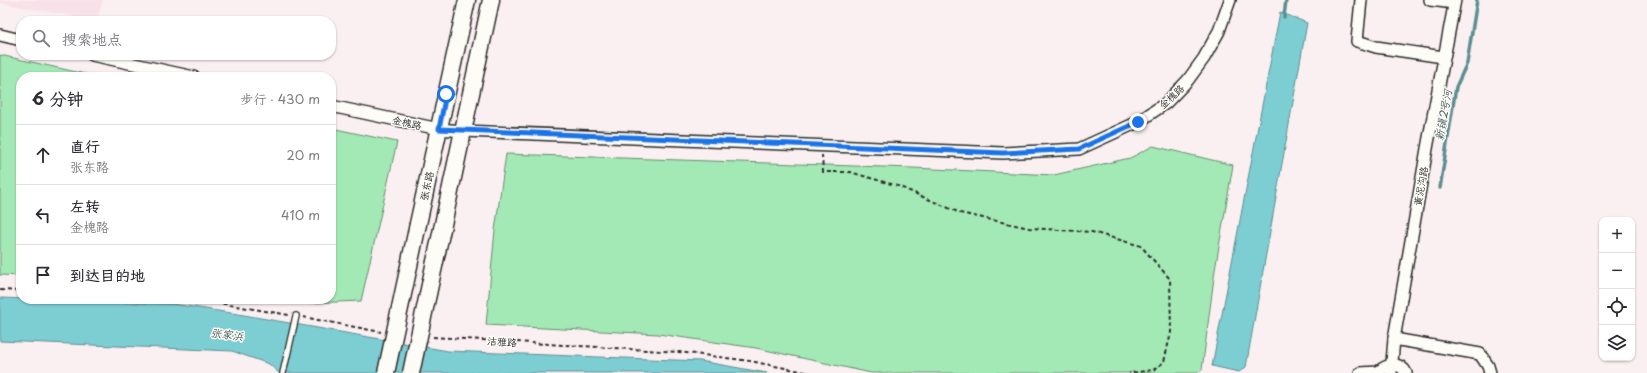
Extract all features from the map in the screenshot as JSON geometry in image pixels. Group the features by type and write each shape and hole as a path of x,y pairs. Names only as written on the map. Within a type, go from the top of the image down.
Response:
{"main road":[{"name":"张东路","path":"386,373 467,0"},
{"path":"411,373 491,0"}],"street":[{"name":"金槐路","path":"336,107 439,129 463,131 1003,153 1079,149 1138,122 1166,103 1188,80 1204,58 1219,31 1230,0"},
{"path":"1361,0 1357,41 1376,47 1443,57"},
{"path":"1430,0 1454,2"},
{"name":"黄泥沟路","path":"1391,369 1394,339 1454,2"},
{"path":"0,36 16,39"},
{"path":"115,60 171,72"},
{"path":"1394,339 1480,354 1488,366 1490,373"},
{"path":"1360,373 1378,372 1384,366 1391,369 1399,366 1404,369 1406,373"}],"lane":[{"path":"283,373 296,316"}],"path":[{"path":"821,146 823,172 850,172 898,186 960,213 1029,228 1092,232 1141,246 1170,279 1171,332 1164,362 1153,370 1129,373"},
{"path":"0,290 16,291"},
{"path":"225,304 296,316 364,330 386,332"},
{"name":"洁雅路","path":"432,337 678,352 750,361 810,373"}],"shaded area":[{"path":"0,0 103,0 98,16 70,16 0,3"}],"green space":[{"path":"0,55 16,59 16,60 22,60 76,72 16,72 16,276 0,275"},
{"path":"336,129 397,142 361,301 336,302"},
{"path":"1153,146 1233,165 1215,270 1202,370 1197,373 871,373 756,348 658,334 486,325 495,230 506,154 913,168 1054,175 1130,158"}],"water":[{"path":"1280,12 1307,23 1246,367 1239,372 1212,366"},
{"name":"张家浜","path":"0,298 16,299 16,304 172,304 238,314 448,351 700,361 767,373 279,373 269,364 232,351 0,341"}],"waterway":[{"path":"1284,17 1286,0"},
{"name":"新镇2号河","path":"1440,188 1456,87 1467,63 1477,0"}],"route":[{"path":"446,94 439,129 602,137 1003,153 1079,149 1138,122"}]}
